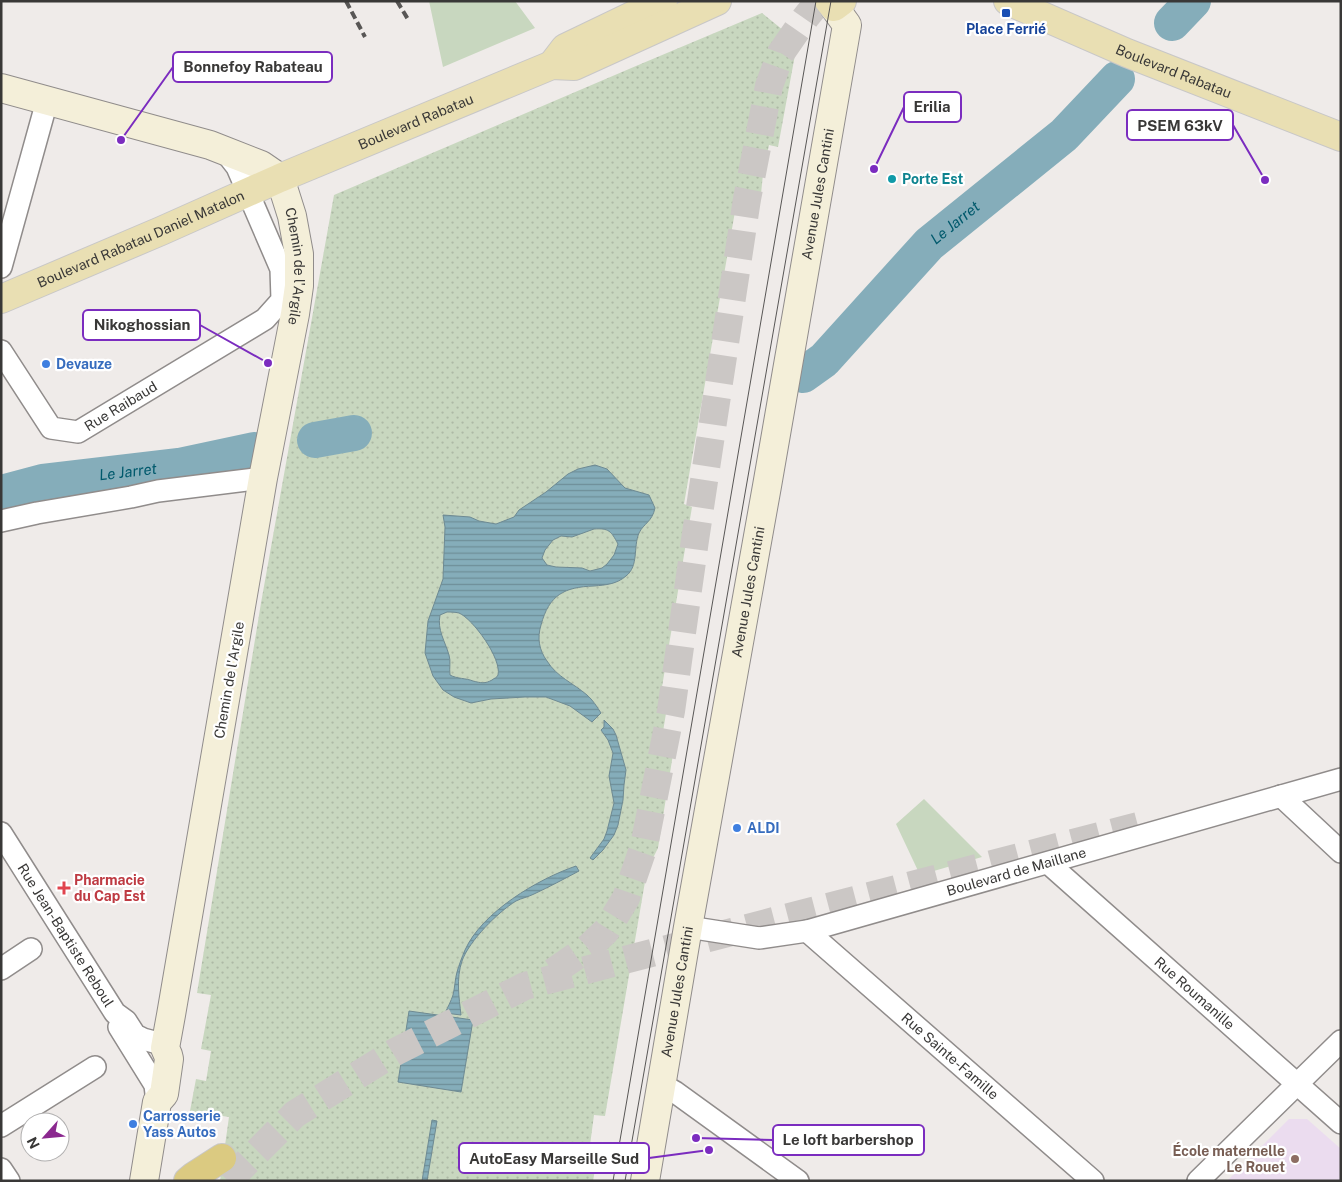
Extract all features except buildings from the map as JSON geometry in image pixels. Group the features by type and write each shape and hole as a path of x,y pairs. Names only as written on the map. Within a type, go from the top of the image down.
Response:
{"highway":[{"path":"188,1181 222,1158"}],"main road":[{"name":"Boulevard Rabatau","path":"280,178 552,64 566,48 663,1"},
{"name":"Boulevard Rabatau","path":"552,64 574,66 717,1"},
{"name":"Boulevard Rabatau","path":"1008,1 1137,57 1341,137"},
{"name":"Boulevard Rabatau Daniel Matalon","path":"1,299 280,178"}],"street":[{"name":"Avenue Jules Cantini","path":"645,1181 847,26 835,3"},
{"path":"1,88 222,149 261,165 280,178"},
{"path":"1,267 47,101"},
{"name":"Rue Raibaud","path":"1,351 51,428 78,432 265,319 282,300 281,269 237,167 222,149"},
{"name":"Chemin de l'Argile","path":"144,1181 157,1102 164,1094 168,1059 165,1048 264,474 299,286 299,254 292,216 280,178"},
{"name":"Rue Raibaud","path":"265,319 295,314"},
{"path":"1,521 158,491 264,474"},
{"name":"Boulevard de Maillane","path":"688,927 759,938 807,931 1341,780"},
{"path":"1281,796 1341,852"},
{"name":"Rue Jean-Baptiste Reboul","path":"1,833 7,856 115,1012 126,1021 135,1035 158,1043 165,1048"},
{"name":"Rue Roumanille","path":"1048,863 1066,881 1341,1123"},
{"name":"Rue Sainte-Famille","path":"807,931 1093,1181"},
{"path":"1,969 31,949"},
{"name":"Rue Jean-Baptiste Reboul","path":"115,1012 118,1026 155,1085 157,1102"},
{"path":"1198,1181 1341,1041"},
{"path":"1,1126 95,1067"},
{"path":"662,1084 798,1181"},
{"path":"1,1169 9,1181"}],"shaded area":[{"name":"École maternelle Le Rouet","path":"1289,1119 1307,1119 1341,1149 1341,1181 1227,1181"}],"green space":[{"path":"429,1 515,1 535,28 443,67"},
{"path":"762,13 797,44 778,147 769,145 763,174 760,204 737,200 684,504 692,507 661,693 669,695 660,750 673,754 658,848 647,870 605,1116 594,1115 590,1145 599,1147 593,1181 220,1181 229,1117 190,1111 196,1079 206,1081 211,1051 201,1049 211,995 197,993 261,603 334,195"},
{"path":"924,799 982,857 920,875 896,824"}],"water":[{"path":"595,465 607,469 625,488 649,495 655,508 652,516 637,538 633,567 630,572 623,579 615,582 574,588 559,595 548,606 541,625 539,635 542,653 551,667 589,697 601,713 592,722 570,706 546,697 491,699 471,703 454,697 443,690 433,676 425,653 428,621 443,579 445,527 443,515 470,517 479,521 496,524 514,517 519,510 568,474 578,469","holes":["594,529 609,531 618,544 614,555 602,568 590,571 582,568 556,567 547,565 542,558 545,550 553,540 561,536 572,537","447,612 459,613 479,631 496,659 498,668 498,675 496,677 483,683 450,675 450,657 439,620 440,615"]},
{"path":"604,720 616,735 626,770 618,825 614,835 593,860 590,858 604,839 614,803 609,776 613,753 608,740 601,730 604,727"},
{"path":"576,866 579,871 516,901 501,912 477,936 466,953 460,968 458,988 461,1015 445,1013 453,995 457,972 465,950 473,936 484,923 498,910 529,888"},
{"path":"409,1011 473,1020 461,1092 398,1082"},
{"path":"432,1120 437,1121 427,1181 422,1181"}],"waterway":[{"name":"Le Jarret","path":"1172,23 1193,1"},
{"name":"Le Jarret","path":"803,375 824,360 929,244 1064,135 1117,79"},
{"name":"Le Jarret","path":"315,440 354,433"},
{"name":"Le Jarret","path":"1,493 43,482 179,466 254,450"}],"tunnel":[{"path":"553,972 588,948 606,931 626,898 644,846 671,711 747,199 769,86 781,53 819,1"},
{"path":"228,1181 295,1114 395,1052 525,986 1138,826"}],"tram line":[{"path":"613,1181 816,1"},
{"path":"625,1181 831,1"}],"railway":[{"path":"346,1 365,37"},
{"path":"397,1 409,21"}],"place":[{"name":"Place Ferrié","path":"1006,13"},
{"name":"Bonnefoy Rabateau","path":"121,140"},
{"name":"Erilia","path":"874,169"},
{"name":"Porte Est","path":"892,179"},
{"name":"PSEM 63kV","path":"1265,180"},
{"name":"Nikoghossian","path":"268,363"},
{"name":"Devauze","path":"46,364"},
{"name":"ALDI","path":"737,828"},
{"name":"Pharmacie du Cap Est","path":"64,888"},
{"name":"Carrosserie Yass Autos","path":"133,1124"},
{"name":"Le loft barbershop","path":"696,1138"},
{"name":"AutoEasy Marseille Sud","path":"709,1150"},
{"name":"École maternelle Le Rouet","path":"1295,1159"}]}
